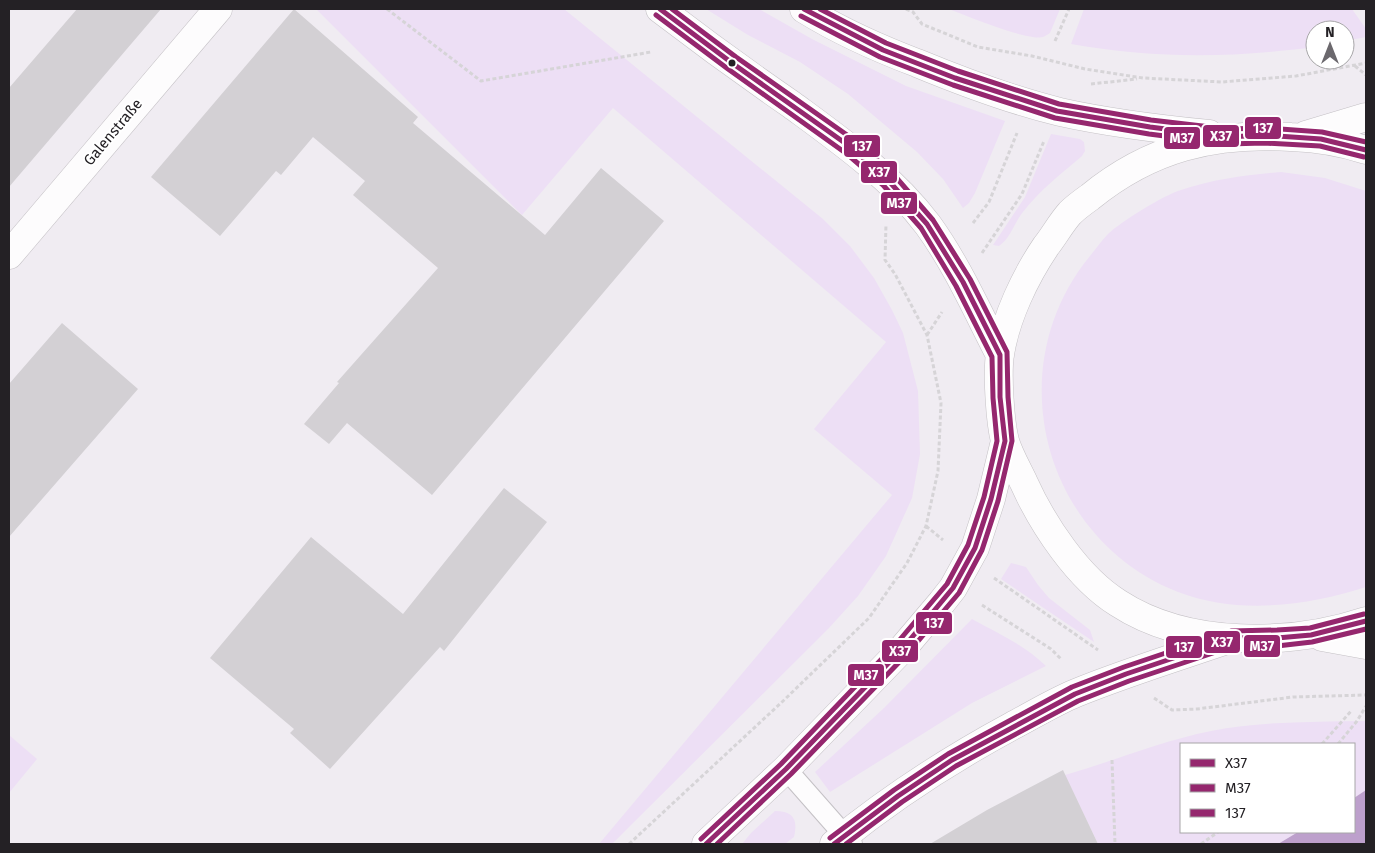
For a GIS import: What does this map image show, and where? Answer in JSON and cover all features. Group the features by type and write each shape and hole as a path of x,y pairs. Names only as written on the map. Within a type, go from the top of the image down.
{"main road":[{"name":"Galenstraße","path":"9,255 218,9"},
{"path":"660,9 732,63 852,148 888,180 927,224 940,244 963,282 1000,355"},
{"path":"804,9 883,50 955,78 1028,103 1077,116 1228,136 1264,135 1321,139 1366,150"},
{"path":"1299,137 1366,117"},
{"path":"1228,136 1186,146 1148,160 1110,180 1070,213 1031,268 1012,309 1000,355 1000,397 1005,441 1030,495 1054,538 1089,579 1117,603 1160,624 1194,633 1234,638 1310,636 1366,621"},
{"path":"706,844 786,769 902,648 952,588 975,548 991,499 1005,441"},
{"path":"1310,636 1366,644"},
{"path":"843,841 898,796 952,760 1054,704 1126,674 1234,638"}],"lane":[{"path":"786,769 843,841"}],"path":[{"path":"387,9 481,81 651,52"},
{"path":"906,9 913,12 922,24 978,46 1032,56 1085,69 1143,78 1222,82 1296,76 1331,70"},
{"path":"1055,41 1069,9"},
{"path":"1355,66 1366,63"},
{"path":"1355,66 1366,75"},
{"path":"1089,85 1143,78"},
{"path":"973,222 989,202 1020,125"},
{"path":"990,241 1022,194 1044,140"},
{"path":"629,844 782,702 869,618 907,562 926,526 938,471 941,402 927,335 895,274 885,260"},
{"path":"927,335 938,317"},
{"path":"926,526 941,538"},
{"path":"999,582 1092,646"},
{"path":"982,605 1051,648 1061,659"},
{"path":"1164,706 1172,710 1180,710 1293,697 1366,695"},
{"path":"1339,743 1357,721 1366,706"},
{"path":"1323,743 1352,710"},
{"path":"1112,760 1115,844"},
{"path":"1201,844 1217,833"}],"shaded area":[{"path":"316,9 564,9 823,219 850,246 874,278 903,333 918,391 920,454 912,498 886,556 858,596 829,628 612,844 599,844 892,495 814,429 886,342 613,108 522,215"},
{"path":"706,9 759,9 812,39 906,86 1005,121 969,203 963,208 943,179 917,152 848,94 800,62 748,35"},
{"path":"949,9 1060,9 1050,33 1043,37 1035,37 997,27"},
{"path":"1084,9 1352,9 1366,29 1366,37 1355,39 1355,20 1305,20 1305,48 1222,55 1133,52 1071,44"},
{"path":"1051,134 1080,139 1084,142 1085,151 1082,156 1036,196 1020,216 1003,243 999,246 993,245 1025,197"},
{"path":"1281,172 1325,178 1366,191 1366,587 1343,594 1296,603 1248,606 1224,604 1178,592 1132,567 1094,533 1067,492 1049,446 1042,398 1046,348 1062,300 1090,256 1114,229 1153,203 1181,190 1231,178"},
{"path":"1011,563 1026,567 1049,598 1090,630 1094,642 1001,579"},
{"path":"972,619 1020,646 1046,666 972,703 830,792 815,772 884,708"},
{"path":"1366,721 1366,790 1355,797 1355,743 1180,743 1180,833 1296,833 1278,844 1098,844 1065,775 1192,735 1230,728 1308,722"},
{"path":"9,735 37,759 9,793"},
{"path":"1366,790 1366,844 1278,844 1296,833 1355,833 1355,797"},
{"path":"775,811 787,813 793,818 795,821 794,837 785,844 742,844 751,833"}],"building":[{"path":"77,9 161,9 9,187 9,88"},
{"path":"294,9 418,117 413,123 545,235 601,168 664,221 432,495 347,423 329,444 304,424 339,383 337,382 438,268 353,195 365,181 313,137 281,175 276,171 220,236 151,177"},
{"path":"62,323 138,389 9,537 9,384"},
{"path":"504,488 547,522 444,651 440,647 330,769 290,733 294,729 210,658 311,537 403,614"},
{"path":"1063,770 1098,844 930,844 987,810"}],"transit line":[{"name":"X37","path":"660,9 732,63 852,148 888,180 927,224 963,282 1000,355 1000,397 1005,441 991,499 975,548 953,588 903,648 786,769 706,844"},
{"name":"137","path":"672,9 736,57 857,142 894,175 933,220 970,279 1007,352 1008,397 1012,441 998,501 982,550 959,593 908,653 791,774 717,844"},
{"name":"X37","path":"804,9 883,50 955,78 1057,111 1150,127 1228,137 1264,135 1321,139 1366,150"},
{"name":"137","path":"820,9 886,43 958,71 1059,104 1151,120 1228,129 1265,128 1322,132 1366,142"},
{"name":"M37","path":"656,15 847,154 883,185 921,228 956,286 992,357 997,441 984,497 968,545 947,584 897,643 781,764 701,839"},
{"name":"M37","path":"801,16 880,57 953,85 1055,118 1149,134 1227,144 1264,143 1320,146 1364,157"},
{"name":"137","path":"830,838 894,790 948,754 1072,687 1124,667 1231,631 1310,628 1364,614"},
{"name":"X37","path":"834,844 898,796 952,760 1075,694 1126,674 1233,638 1277,638 1311,635 1366,621"},
{"name":"M37","path":"846,844 902,802 956,766 1078,701 1129,681 1234,646 1277,646 1312,642 1366,629"}]}
